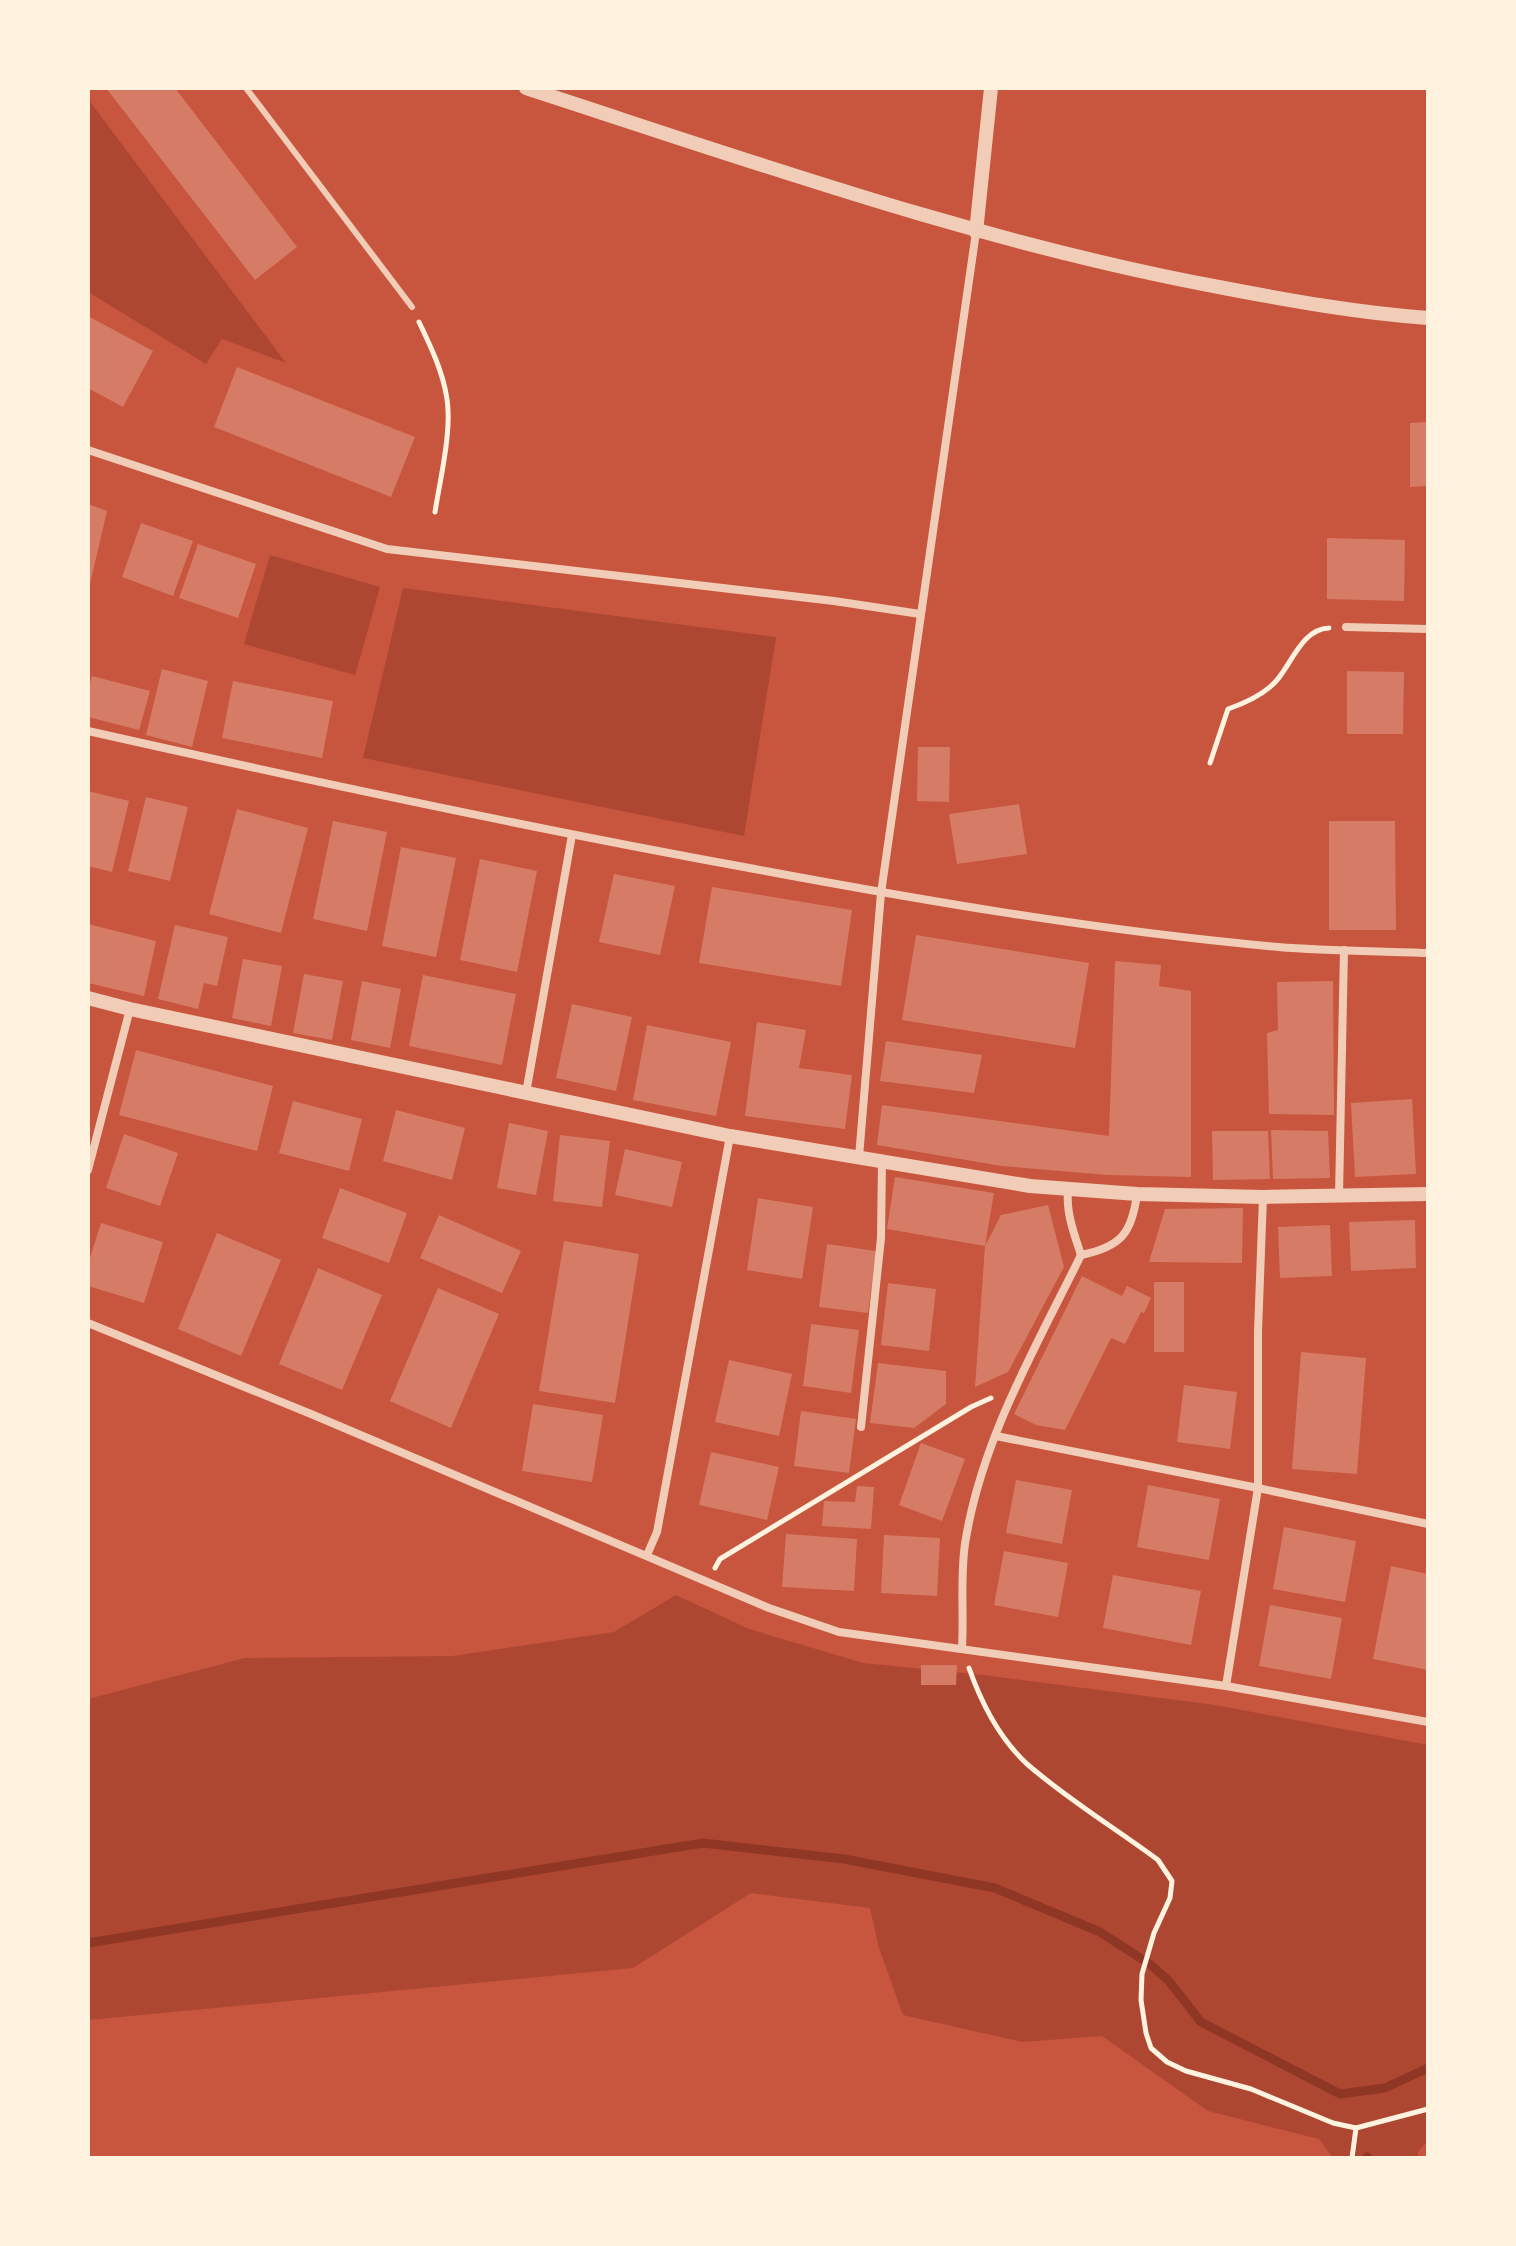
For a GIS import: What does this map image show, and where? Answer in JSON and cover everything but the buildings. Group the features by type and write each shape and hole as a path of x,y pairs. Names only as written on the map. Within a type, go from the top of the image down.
{"street":[{"path":"526,88 976,232 1134,272 1344,310 1428,318"},
{"path":"859,1157 881,893 976,232 991,88"},
{"path":"88,450 387,549 834,601 920,614"},
{"path":"1346,627 1428,629"},
{"path":"88,731 356,792 881,893 1128,930 1279,947 1428,953"},
{"path":"526,1093 572,835"},
{"path":"1339,1196 1344,950"},
{"path":"88,998 730,1136 1068,1190 1263,1197 1428,1194"},
{"path":"88,1170 130,1009"},
{"path":"647,1555 657,1532 730,1136"},
{"path":"861,1427 881,1238 882,1161"},
{"path":"962,1648 965,1547 975,1500 1014,1389 1081,1255 1070,1223 1068,1190"},
{"path":"1081,1255 1112,1246 1124,1235 1134,1212 1137,1194"},
{"path":"1226,1686 1258,1488 1258,1332 1263,1197"},
{"path":"88,1323 769,1608 839,1632 1226,1686 1428,1722"},
{"path":"996,1436 1428,1524"}],"lane":[{"path":"246,88 412,307"}],"path":[{"path":"412,307 436,356 448,401 445,450 435,512"},
{"path":"1210,763 1228,709 1245,703 1277,681 1296,650 1321,628 1346,627"},
{"path":"709,1583 720,1559 971,1407 1014,1389"},
{"path":"962,1648 986,1708 1003,1736 1026,1763 1158,1860 1172,1881 1170,1898 1142,1974 1141,2000 1151,2048 1167,2062 1186,2071 1251,2089 1333,2123 1356,2128 1428,2109"},
{"path":"1352,2158 1356,2128"}],"shaded area":[{"path":"88,99 286,363 222,339 206,364 88,292"},
{"path":"270,555 380,587 355,675 244,644"},
{"path":"403,588 776,637 744,836 363,758"},
{"path":"676,1595 749,1629 863,1663 1215,1705 1428,1745 1428,2140 1418,2152 1418,2158 1333,2158 1319,2139 1208,2111 1102,2036 1022,2042 903,2015 879,1948 870,1908 751,1893 633,1968 88,2020 88,1699 245,1658 452,1656 614,1632"}],"waterway":[{"path":"88,1943 703,1843 844,1859 995,1888 1100,1932 1151,1965 1169,1981 1201,2022 1340,2094 1385,2088 1428,2068"}]}
